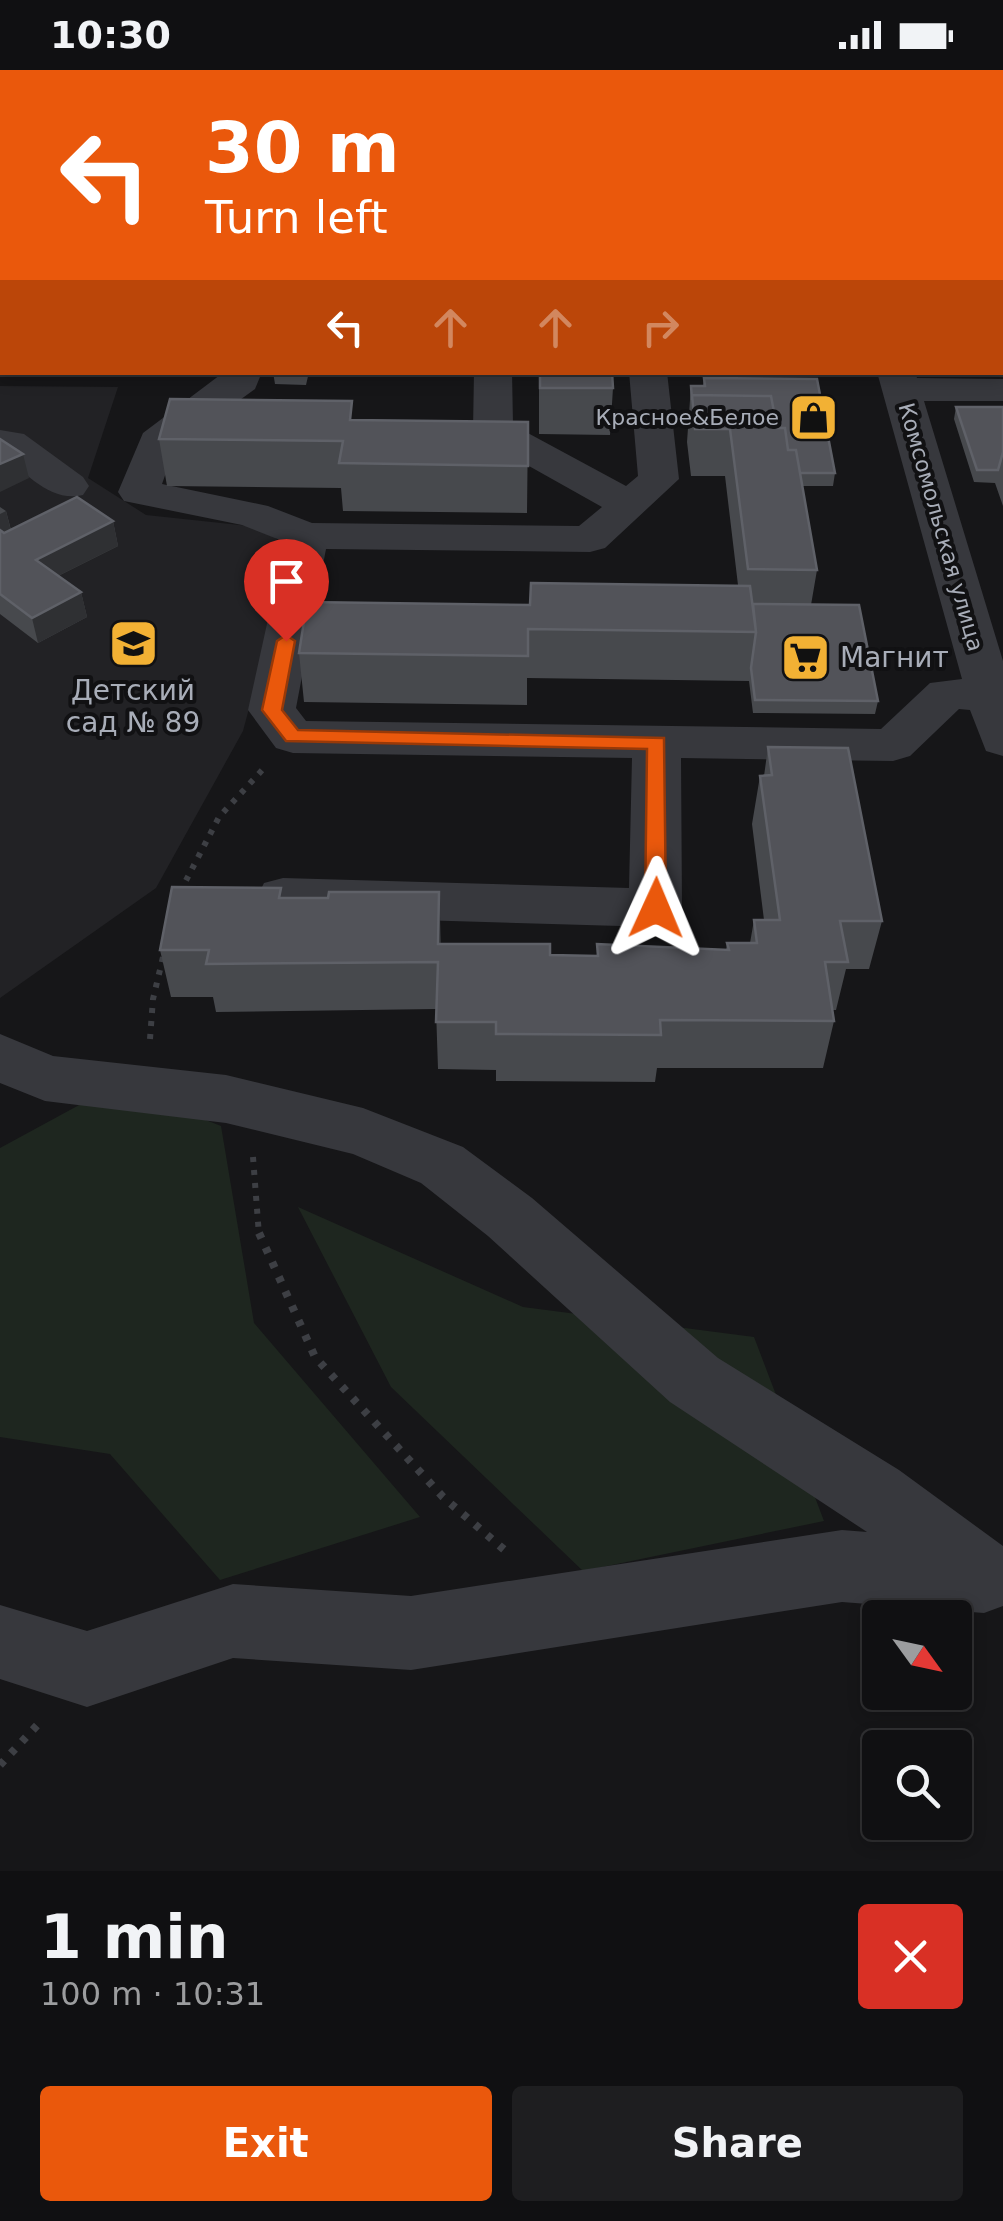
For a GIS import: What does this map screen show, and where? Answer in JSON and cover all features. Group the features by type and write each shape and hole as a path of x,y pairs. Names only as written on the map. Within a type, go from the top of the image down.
{"street":[{"path":"243,375 242,381 157,441 139,492 254,516 307,536 590,539 659,479 648,375"},
{"path":"493,375 493,430 629,506"},
{"path":"898,381 1003,390"},
{"name":"Комсомольская улица","path":"898,381 983,604 990,694 1003,740"},
{"path":"0,442 10,442 69,486"},
{"path":"307,536 272,710 293,737 893,745 947,694 990,694"},
{"path":"283,897 656,908 657,742"},
{"path":"0,1057 45,1078 226,1099 363,1132 442,1165 510,1217 694,1380 874,1494 994,1579"},
{"path":"0,1642 87,1670 233,1622 411,1633 842,1566 994,1579"}],"path":[{"path":"179,895 218,817 293,737"},
{"path":"150,1042 152,999 166,947"},
{"path":"132,1046 150,1042 211,1078 251,1134 259,1237 315,1357 443,1497 571,1607"}],"shaded area":[{"name":"Детский сад № 89","path":"0,386 118,387 88,478 146,515 267,528 290,555 243,731 156,888 0,998"},
{"path":"116,1085 221,1126 254,1323 420,1517 220,1580 110,1454 0,1437 0,1148"},
{"path":"298,1207 523,1307 754,1337 824,1521 583,1571 391,1387"}],"building":[{"path":"540,375 612,375 613,388 540,388"},
{"path":"704,378 817,379 835,473 800,473 796,450 788,450 785,428 777,428 771,396 692,395 692,400 691,386 705,386"},
{"path":"692,395 771,396 777,428 785,428 788,450 796,450 817,570 748,569 730,429 695,429"},
{"path":"170,399 352,401 350,420 528,422 528,466 339,463 343,441 159,439"},
{"path":"956,407 1003,407 1003,452 998,470 977,470"},
{"path":"0,439 23,454 0,464"},
{"path":"77,497 113,521 36,560 81,592 32,618 0,594 0,530 4,533"},
{"path":"531,583 750,586 756,632 528,629 528,656 299,653 307,602 530,605"},
{"name":"Магнит","path":"753,604 859,605 878,701 755,700 751,668 756,632"},
{"path":"768,747 848,748 882,921 840,921 848,962 825,962 834,1021 660,1020 661,1035 496,1034 496,1022 436,1022 438,962 206,964 209,950 160,950 172,887 281,888 279,898 328,898 329,892 439,892 438,944 550,944 550,955 598,956 597,944 729,950 727,943 757,943 754,920 780,920 760,776 772,775"}],"place":[{"name":"Красное&Белое","path":"814,417"},
{"name":"Детский сад № 89","path":"133,643"},
{"name":"Магнит","path":"805,657"}],"route":[{"path":"286,641 272,710 293,737 657,742 656,908"}]}
